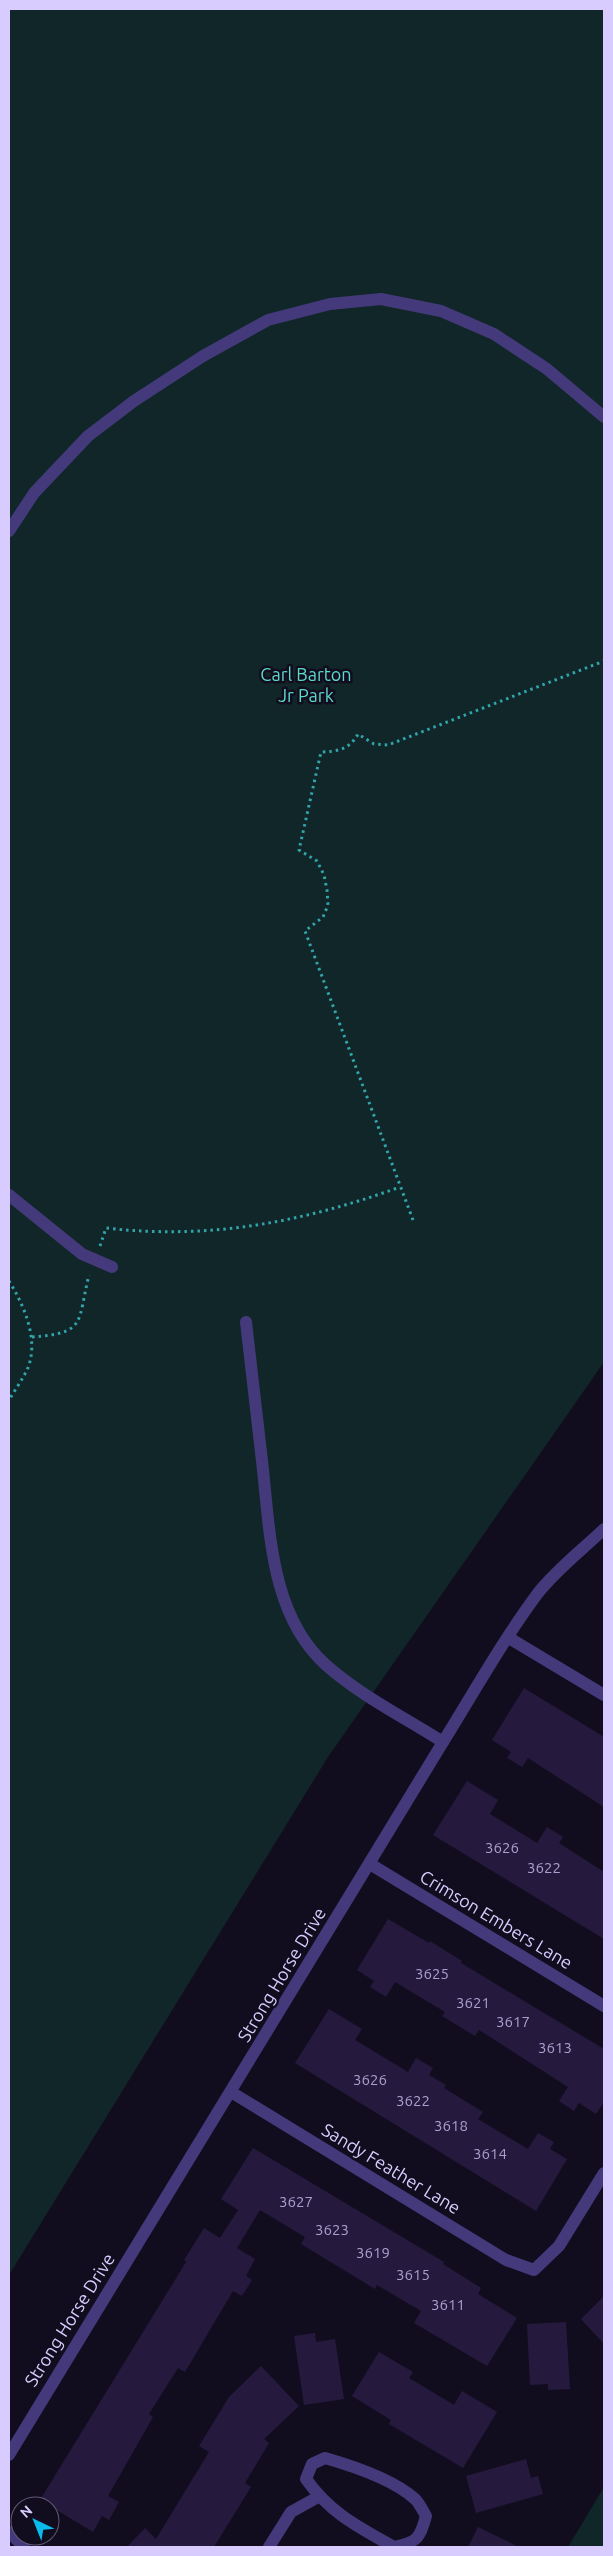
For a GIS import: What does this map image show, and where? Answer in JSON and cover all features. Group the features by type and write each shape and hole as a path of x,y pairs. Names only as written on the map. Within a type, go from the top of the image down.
{"street":[{"path":"9,531 34,493 88,436 134,401 203,356 268,320 330,304 380,299 441,311 494,334 540,364 604,417"},
{"path":"9,1195 82,1254 112,1267"},
{"path":"246,1322 272,1550 283,1597 298,1632 325,1664 362,1692 443,1742"},
{"name":"Strong Horse Drive","path":"9,2455 443,1742 509,1638 538,1593 554,1575 604,1529"},
{"path":"509,1638 604,1696"},
{"name":"Crimson Embers Lane","path":"370,1864 604,2006"},
{"name":"Sandy Feather Lane","path":"231,2092 506,2260 534,2270 559,2246 604,2173"},
{"path":"325,2458 345,2464 401,2489 417,2500 426,2516 422,2534 412,2543 394,2547 344,2520 318,2497 306,2479 312,2464 325,2458"},
{"path":"269,2547 291,2512 305,2502 318,2497"},
{"path":"9,2532 24,2547"}],"path":[{"path":"413,1220 305,931 322,917 328,905 324,874 317,861 299,850 321,752 343,750 353,743 358,734 374,744 388,745 604,661"},
{"path":"32,1337 70,1332 77,1324 93,1259 106,1228 138,1232 206,1232 256,1227 362,1200 401,1187"},
{"path":"9,1281 24,1312 32,1337 28,1368 9,1400"}],"green space":[{"name":"Carl Barton Jr Park","path":"9,9 604,9 604,1362 328,1757 9,2275"},
{"path":"604,2487 604,2547 568,2547"}],"building":[{"path":"524,1688 604,1737 604,1807 528,1758 522,1767 507,1758 511,1752 492,1740"},
{"path":"467,1781 498,1800 490,1814 537,1843 547,1827 563,1837 559,1843 604,1872 604,1939 433,1835"},
{"path":"388,1919 429,1943 430,1941 462,1961 461,1963 604,2049 604,2102 596,2114 579,2103 574,2111 559,2101 568,2087 479,2030 475,2036 442,2016 445,2012 395,1982 386,1997 370,1987 374,1981 357,1970"},
{"path":"329,2009 362,2029 355,2040 408,2072 416,2058 433,2068 429,2075 446,2085 444,2088 483,2112 478,2119 528,2149 538,2133 554,2142 550,2149 567,2159 536,2211 295,2063"},
{"path":"253,2148 444,2262 443,2264 481,2288 478,2294 517,2318 487,2366 414,2323 421,2311 377,2285 375,2289 301,2244 305,2237 260,2210 237,2248 255,2259 246,2276 252,2280 242,2296 233,2291 185,2372 178,2368 149,2414 153,2417 108,2496 119,2502 109,2520 102,2516 93,2532 60,2512 60,2496 42,2496 186,2262 184,2260 204,2228 220,2238 238,2210 221,2199"},
{"path":"604,2296 604,2344 581,2319"},
{"path":"566,2322 570,2389 548,2390 548,2384 530,2385 527,2324"},
{"path":"315,2333 316,2342 335,2339 344,2399 304,2405 294,2336"},
{"path":"379,2352 413,2372 409,2378 454,2405 462,2391 497,2412 463,2468 389,2424 391,2420 352,2396"},
{"path":"261,2366 299,2406 264,2439 269,2443 245,2483 251,2487 214,2547 127,2547 145,2528 156,2539 209,2452 199,2446 229,2397"},
{"path":"526,2459 531,2478 538,2476 543,2494 476,2513 466,2476"},
{"path":"478,2527 519,2547 468,2547"}]}
